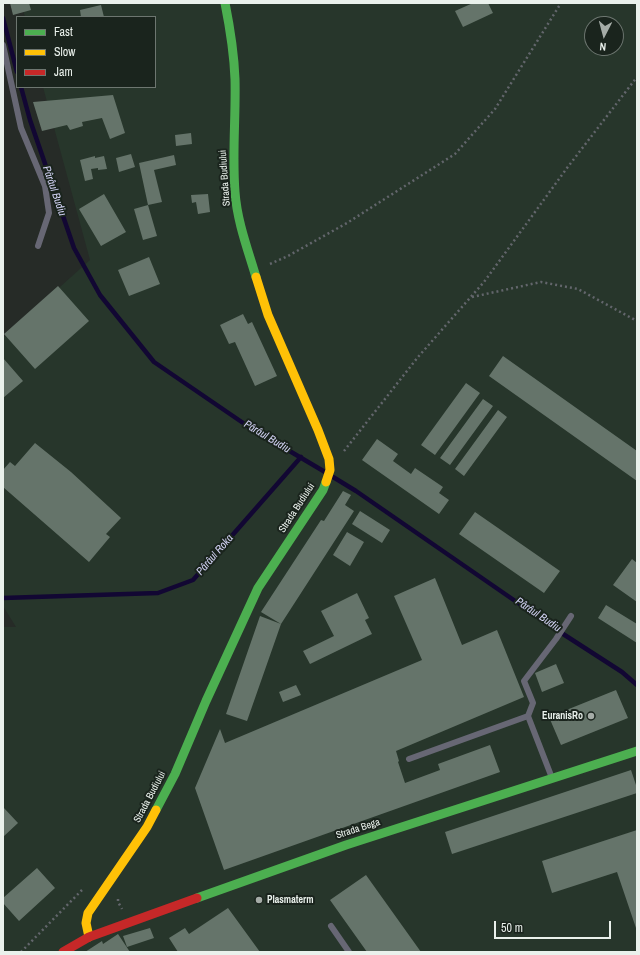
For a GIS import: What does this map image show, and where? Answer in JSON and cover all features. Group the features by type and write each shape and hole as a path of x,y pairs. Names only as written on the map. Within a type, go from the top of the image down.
{"street":[{"name":"Strada Budiului","path":"89,937 86,923 88,913 147,828 175,774 208,695 258,588 323,490 330,470 329,458 318,430 268,315 244,238 235,194 233,146 235,79 231,33 225,3"},
{"name":"Strada Bega","path":"89,937 346,845 637,751"},
{"path":"63,952 89,937"}],"lane":[{"path":"3,45 21,128 45,186 49,213 38,246"},
{"path":"553,779 528,716 533,703 524,681 556,639 571,616"},
{"path":"409,759 528,716"},
{"path":"330,926 349,952"}],"path":[{"path":"255,271 288,256 347,223 455,154 495,109 561,3"},
{"path":"342,454 418,357 484,282 567,168 637,77"},
{"path":"471,297 541,282 578,289 637,322"},
{"path":"21,952 86,885"}],"shaded area":[{"path":"21,3 637,3 637,952 3,952 3,627 16,627 3,606 3,338 90,260 43,88 156,88 156,16 25,16"}],"building":[{"path":"10,3 29,3 31,10 13,15"},
{"path":"473,3 488,3 493,13 463,27 455,11"},
{"path":"101,5 104,16 81,16 80,10"},
{"path":"113,95 125,133 110,139 102,118 82,122 83,126 70,130 67,125 42,131 33,102"},
{"path":"191,133 192,144 176,146 175,135"},
{"path":"131,154 135,167 119,172 116,158"},
{"path":"174,155 176,165 154,170 162,202 148,205 139,163"},
{"path":"95,156 95,158 104,156 107,169 91,169 93,179 85,181 80,160"},
{"path":"104,194 126,232 101,246 79,209"},
{"path":"208,194 210,212 198,214 196,202 192,203 191,195"},
{"path":"148,205 157,236 143,240 134,209"},
{"path":"149,257 160,284 129,296 118,270"},
{"path":"58,286 89,321 35,369 4,334"},
{"path":"243,314 248,324 252,322 277,376 255,386 235,342 229,344 220,325"},
{"path":"503,356 637,451 637,481 489,376"},
{"path":"3,358 23,381 3,398"},
{"path":"466,383 480,393 435,455 421,445"},
{"path":"483,399 493,406 450,465 440,458"},
{"path":"498,410 507,417 464,476 455,469"},
{"path":"377,439 398,454 393,461 411,474 415,468 443,487 439,493 449,500 439,514 362,460"},
{"path":"35,443 71,472 121,518 106,534 110,537 89,562 3,487 3,470 10,462 15,466"},
{"path":"343,491 351,495 345,505 354,511 281,624 261,612 321,520 324,521"},
{"path":"360,511 390,530 382,543 352,524"},
{"path":"475,512 560,571 544,593 459,534"},
{"path":"347,532 364,542 350,566 333,555"},
{"path":"632,559 637,563 637,602 613,585"},
{"path":"435,578 462,645 497,630 524,697 396,751 405,783 440,770 438,764 490,745 500,772 224,870 195,788 220,729 225,743 422,660 394,596"},
{"path":"357,593 369,618 365,620 372,634 310,664 303,651 334,636 321,611"},
{"path":"606,605 637,624 637,643 598,618"},
{"path":"260,616 281,624 247,721 226,714"},
{"path":"556,664 564,683 542,692 535,673"},
{"path":"296,685 301,695 283,702 279,692"},
{"path":"616,690 628,718 561,745 549,717"},
{"path":"631,770 637,788 637,793 452,854 445,832"},
{"path":"3,807 18,823 3,837"},
{"path":"637,830 637,931 617,872 552,893 542,861"},
{"path":"37,868 55,888 19,921 3,903 3,898"},
{"path":"366,875 421,952 367,952 330,900"},
{"path":"228,908 260,952 178,952 169,938 185,928 189,934"},
{"path":"150,928 154,938 127,947 123,936"},
{"path":"118,934 130,952 85,952 102,941 103,944"}],"waterway":[{"name":"Pârâul Budiu","path":"3,18 16,68"},
{"name":"Pârâul Budiu","path":"21,88 30,120 74,248 100,295 154,362 249,427 325,472"},
{"name":"Pârâul Roka","path":"3,598 158,593 193,580 301,457"},
{"name":"Pârâul Budiu","path":"333,477 356,491 560,632 622,672 637,685"}],"traffic: fast":[{"path":"225,3 232,41 234,69 234,164 236,203 243,235 256,277"},
{"path":"156,810 175,774 206,701 258,588 323,490 326,482"},
{"path":"197,898 346,845 637,751"}],"traffic: slow":[{"path":"256,277 268,315 329,459 330,470 326,482"},
{"path":"89,937 86,923 88,913 147,827 156,810"}],"traffic: jam":[{"path":"63,952 89,937 197,898"}],"place":[{"name":"EuranisRo","path":"591,716"},
{"name":"Plasmaterm","path":"259,900"}]}
